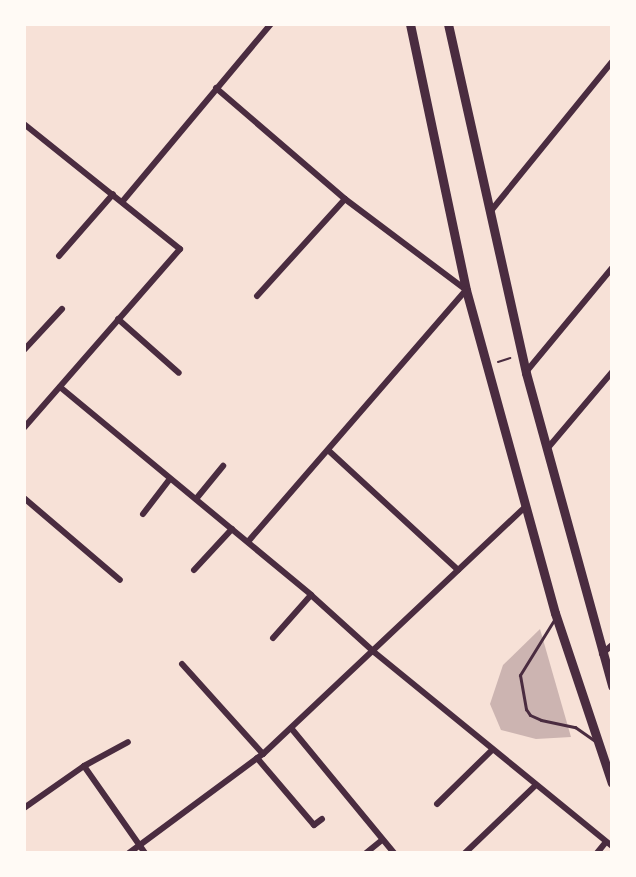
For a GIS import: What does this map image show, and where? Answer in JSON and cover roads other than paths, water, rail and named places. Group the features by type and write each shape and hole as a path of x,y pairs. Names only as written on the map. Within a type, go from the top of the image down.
{"main road":[{"path":"410,24 466,290 555,613 612,783"},
{"path":"448,24 526,373 612,686"}],"street":[{"path":"122,202 271,24"},
{"path":"490,212 612,62"},
{"path":"216,88 345,199 466,290 248,542"},
{"path":"24,124 180,249 24,428"},
{"path":"59,256 113,194"},
{"path":"257,296 345,199"},
{"path":"526,373 612,268"},
{"path":"24,350 62,309"},
{"path":"118,319 179,373"},
{"path":"546,450 612,372"},
{"path":"60,387 169,480 311,595 374,652 609,844 597,853"},
{"path":"328,450 458,570"},
{"path":"195,499 224,466"},
{"path":"143,514 169,480"},
{"path":"24,498 120,580"},
{"path":"129,853 260,756 374,652 526,506"},
{"path":"194,570 232,529"},
{"path":"273,638 311,595"},
{"path":"602,654 612,645"},
{"path":"182,664 260,756 314,825 322,819"},
{"path":"291,728 393,853"},
{"path":"24,808 84,766 128,742"},
{"path":"437,804 492,750"},
{"path":"84,766 145,853"},
{"path":"465,853 536,785"},
{"path":"366,853 382,840"}],"lane":[{"path":"555,613 552,628 527,658 519,675 526,709 530,716 541,720 576,727 598,745"}]}
